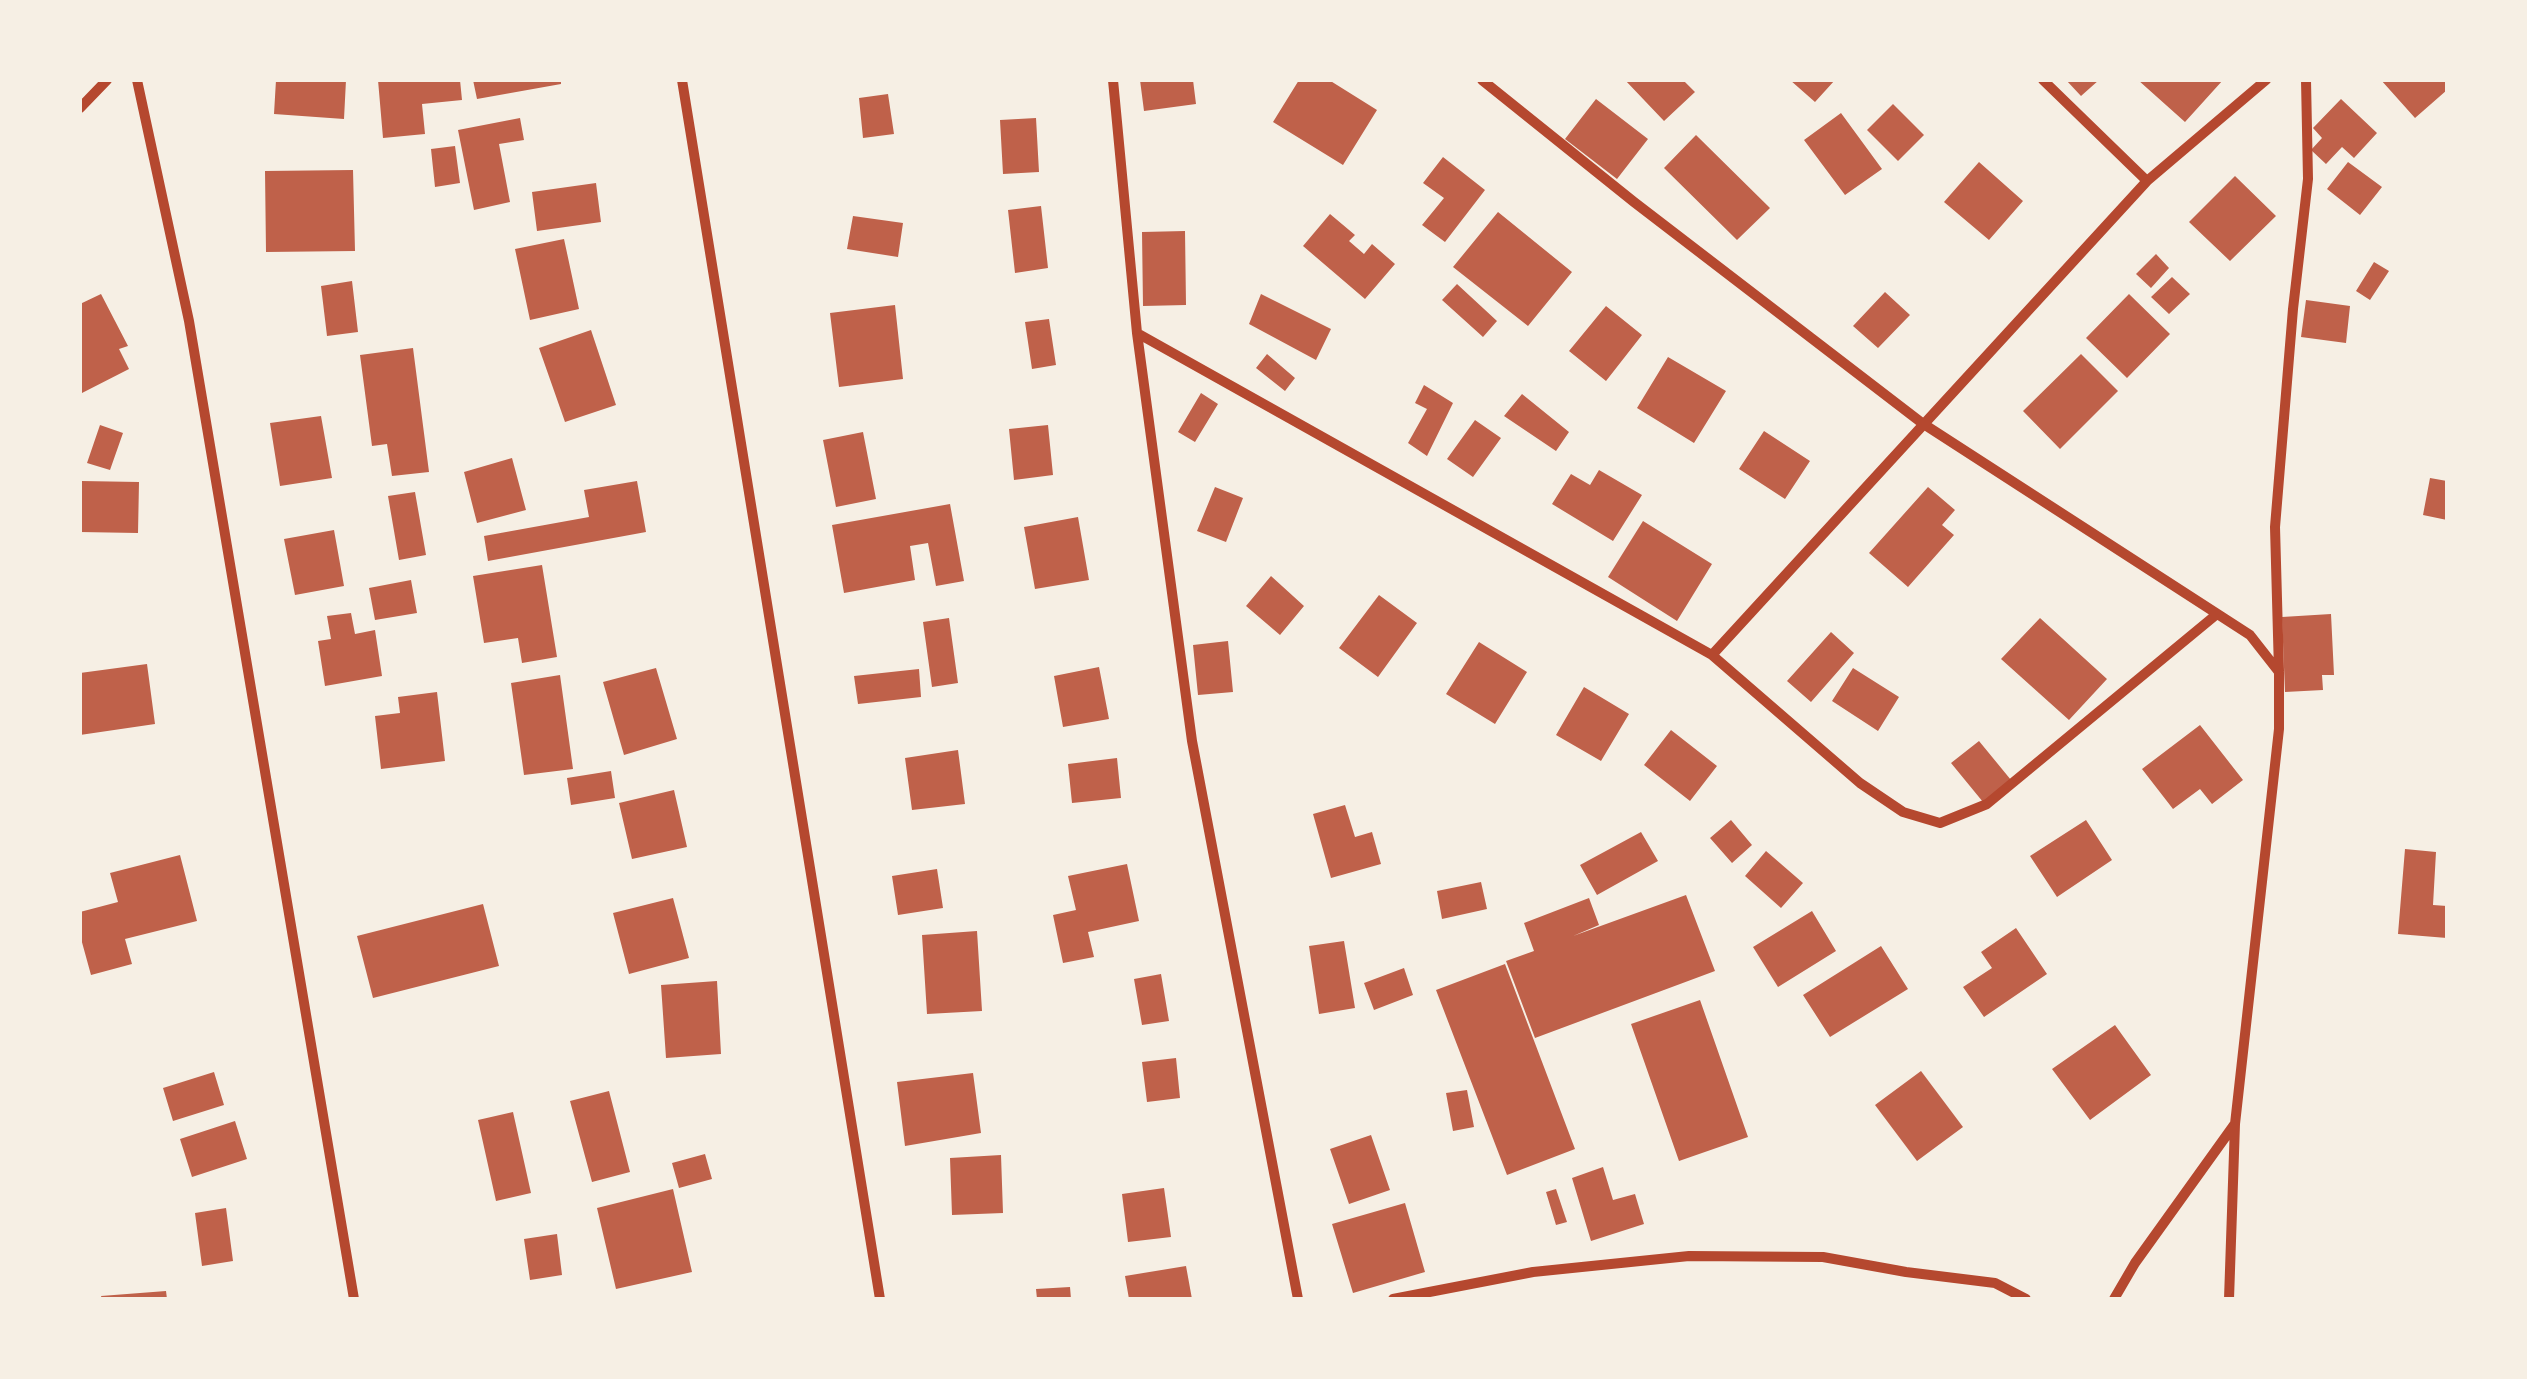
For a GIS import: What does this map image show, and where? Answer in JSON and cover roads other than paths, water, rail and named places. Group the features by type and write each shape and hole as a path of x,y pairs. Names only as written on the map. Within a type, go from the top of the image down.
{"street":[{"path":"80,108 107,80"},
{"path":"136,80 189,321 354,1299"},
{"path":"682,80 880,1299"},
{"path":"1113,80 1137,333 1192,741 1298,1299"},
{"path":"1482,80 1922,423 2250,634 2279,672"},
{"path":"2043,80 2147,180"},
{"path":"1712,655 2147,180 2266,80"},
{"path":"2229,1299 2234,1124 2279,729 2275,528 2308,179 2306,80"},
{"path":"1137,333 1712,655 1860,783 1902,812 1940,823 1987,804 2217,614"},
{"path":"2114,1299 2135,1263 2234,1124"},
{"path":"1393,1299 1533,1272 1708,1256 1822,1257 1995,1283 2026,1299"}]}
